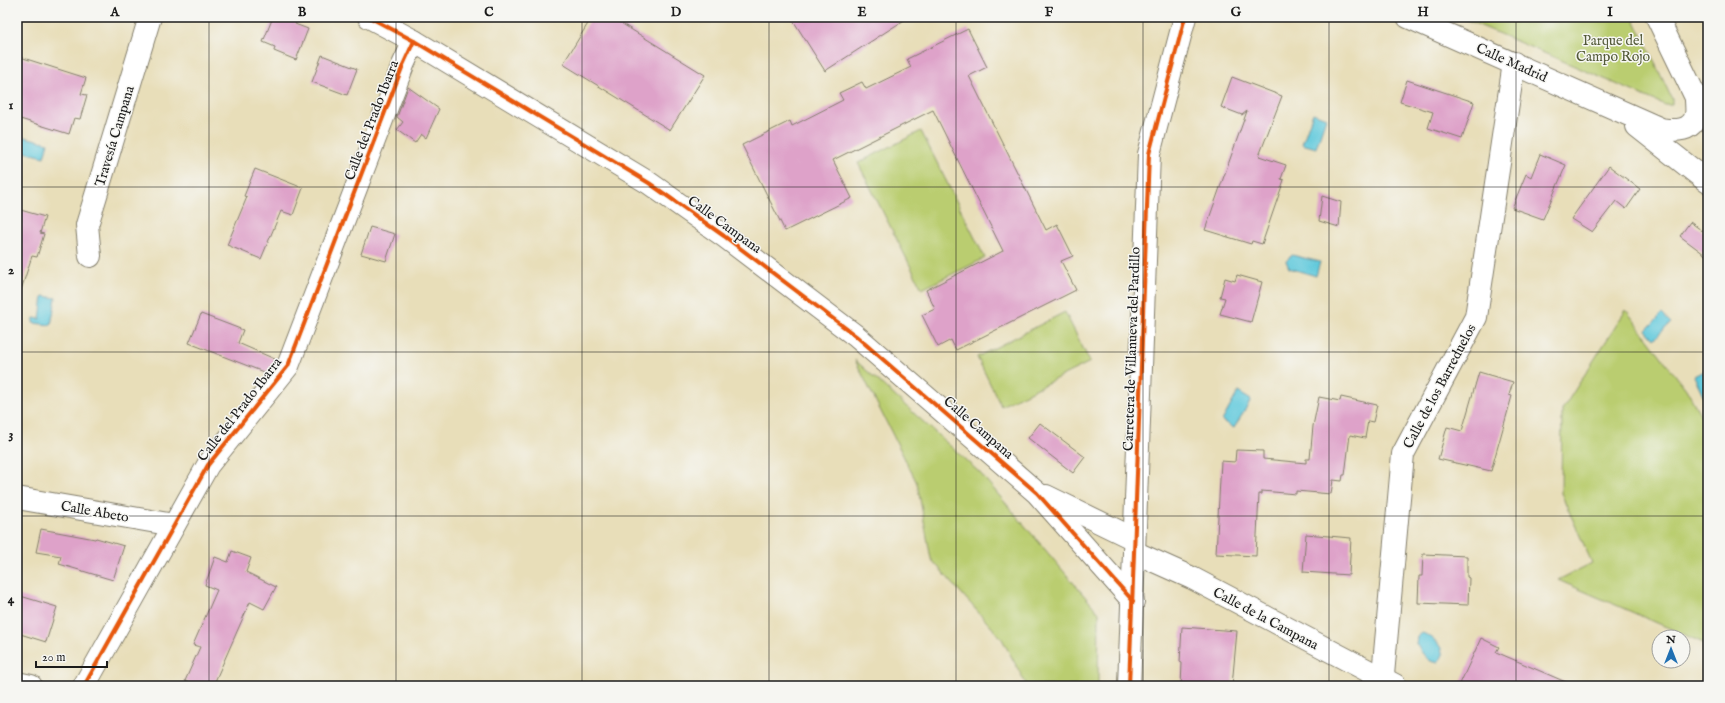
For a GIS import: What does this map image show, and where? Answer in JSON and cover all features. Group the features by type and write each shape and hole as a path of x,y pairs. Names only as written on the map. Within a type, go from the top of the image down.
{"street":[{"name":"Travesía Campana","path":"90,256 87,225 150,17"},
{"name":"Calle Campana","path":"369,17 414,41 649,183 724,236 856,336 1037,492"},
{"name":"Carretera de Villanueva del Pardillo","path":"1129,686 1149,154 1185,17"},
{"name":"Calle Madrid","path":"1408,17 1661,128 1674,131 1683,130 1694,121 1696,115 1696,99"},
{"path":"1657,17 1708,122"},
{"name":"Calle del Prado Ibarra","path":"84,686 208,465 288,366 403,65 414,41"},
{"name":"Calle de los Barreduelos","path":"1387,684 1403,454 1476,317 1514,63"},
{"name":"Calle Madrid","path":"1615,109 1708,182"},
{"name":"Calle de la Campana","path":"1037,492 1387,684"},
{"path":"1037,492 1133,601"},
{"name":"Calle Abeto","path":"17,498 174,525"},
{"path":"17,683 30,686"}],"green space":[{"name":"Parque del Campo Rojo","path":"1460,17 1633,17 1672,99 1672,105 1665,105"},
{"path":"921,131 985,258 922,289 858,163"},
{"path":"1626,310 1686,389 1708,428 1708,645 1691,638 1691,629 1671,629 1558,580 1592,563 1561,493 1562,410"},
{"path":"1065,312 1090,362 1001,406 977,357"},
{"path":"855,360 980,473 1099,613 1098,686 1027,686 1002,639 931,559 917,483"}],"water":[{"path":"1313,113 1326,118 1316,148 1302,144"},
{"path":"21,136 48,143 44,157 17,150"},
{"path":"1292,255 1320,262 1316,276 1289,268 1286,261"},
{"path":"43,296 56,298 51,325 33,323 34,318 40,319"},
{"path":"1662,314 1671,323 1654,339 1646,330"},
{"path":"1707,369 1708,372 1707,403 1694,376"},
{"path":"1238,392 1251,400 1234,428 1222,421"},
{"path":"1422,633 1430,636 1439,645 1442,657 1438,662 1428,659 1416,644 1417,637"}],"building":[{"path":"273,17 299,17 295,24 308,29 296,60 274,51 275,47 263,42"},
{"path":"592,17 611,17 705,75 670,130 563,64"},
{"path":"791,17 909,17 825,71"},
{"path":"968,29 987,67 969,76 1046,230 1057,224 1073,256 1061,261 1076,290 956,350 951,340 938,347 922,315 935,309 926,290 1003,251 933,110 833,160 852,198 785,231 742,145 790,121 792,126 843,100 839,93 862,82 866,89 911,67 907,59"},
{"path":"322,55 357,69 347,95 312,82"},
{"path":"17,56 86,78 81,94 87,95 80,119 74,118 69,134 17,118"},
{"path":"1232,77 1282,96 1259,156 1286,165 1281,179 1284,180 1262,244 1252,241 1251,244 1205,230 1247,111 1242,115 1221,107"},
{"path":"1407,80 1474,102 1462,139 1428,128 1433,112 1400,102"},
{"path":"408,87 439,109 426,138 421,134 415,143 397,130 403,122 397,117"},
{"path":"1540,154 1566,165 1543,219 1512,208 1526,174 1531,177"},
{"path":"1609,166 1640,189 1626,209 1616,201 1592,232 1571,219"},
{"path":"255,169 303,188 293,215 281,211 261,259 227,245 247,197 244,196"},
{"path":"1322,196 1341,202 1339,227 1319,221"},
{"path":"17,209 45,217 40,233 44,234 37,257 32,256 21,290 17,289"},
{"path":"1690,222 1708,235 1708,257 1680,236"},
{"path":"370,227 395,234 386,261 361,254"},
{"path":"1237,275 1262,282 1251,322 1220,314 1225,298 1220,297 1225,278 1235,281"},
{"path":"201,314 243,330 238,343 277,360 266,373 189,343"},
{"path":"1479,372 1513,382 1509,395 1512,396 1491,471 1438,459 1447,427 1462,431"},
{"path":"1319,397 1340,401 1341,397 1377,405 1373,422 1368,421 1365,438 1350,435 1345,475 1343,475 1342,481 1333,480 1331,494 1296,491 1296,494 1262,491 1262,494 1259,494 1256,556 1216,554 1221,461 1235,462 1236,450 1263,451 1263,459 1306,463 1306,459 1310,459 1313,426"},
{"path":"1040,423 1085,457 1073,473 1028,438"},
{"path":"41,529 96,538 124,546 113,580 59,564 61,556 36,552"},
{"path":"1306,534 1351,538 1349,575 1303,572"},
{"path":"232,551 251,558 246,572 276,587 264,609 250,602 213,686 197,686 185,681 200,647 193,645 217,590 205,585 215,557 228,562"},
{"path":"1423,554 1467,556 1467,577 1469,578 1468,605 1418,603 1419,576 1422,576"},
{"path":"17,595 57,607 46,642 17,633"},
{"path":"1182,627 1237,631 1232,686 1181,686 1182,663 1180,662"},
{"path":"1481,638 1499,647 1496,652 1575,686 1459,686"}],"cycle path":[{"path":"369,17 414,41 649,183 724,236 856,336 1037,493 1133,601"},
{"path":"1129,686 1149,154 1185,17"},
{"path":"84,686 208,465 288,366 403,65 414,41"}]}
